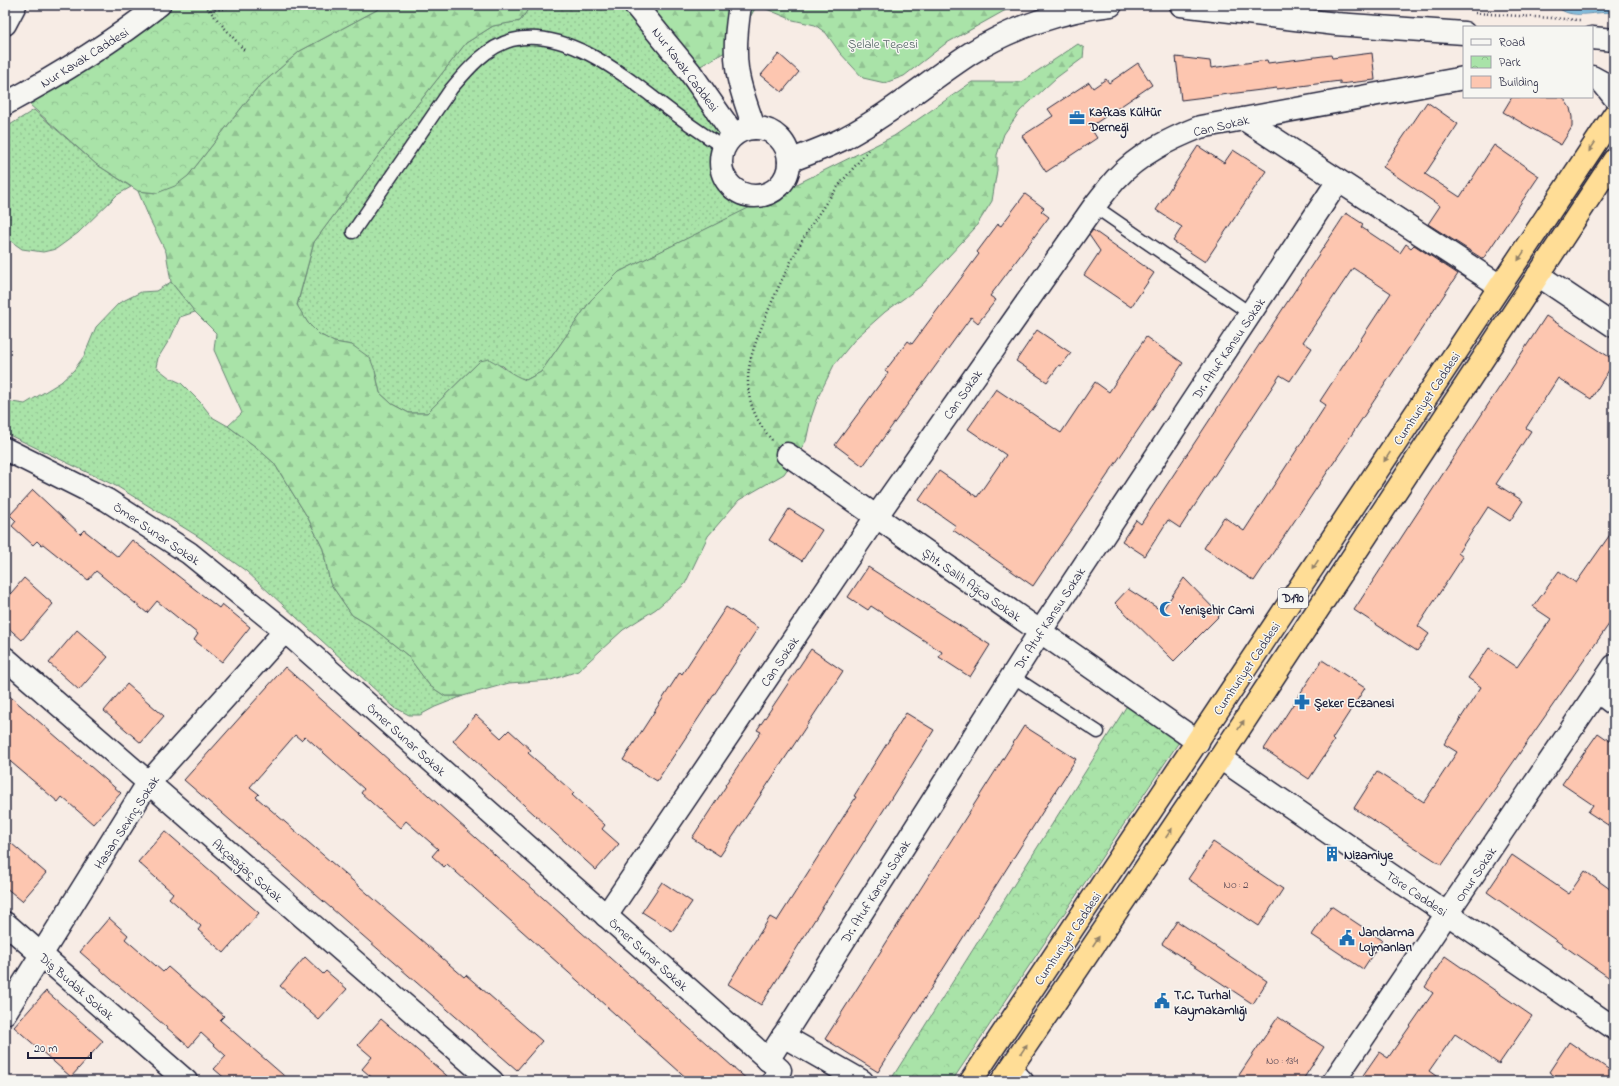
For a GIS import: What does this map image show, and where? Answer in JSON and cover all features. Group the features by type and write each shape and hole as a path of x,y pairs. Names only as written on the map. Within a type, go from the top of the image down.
{"highway":[{"name":"Cumhuriyet Caddesi","path":"971,1081 1614,115"},
{"name":"Cumhuriyet Caddesi","path":"1011,1078 1614,160"}],"street":[{"path":"5,24 15,5"},
{"name":"Nur Kavak Caddesi","path":"5,104 49,80 124,32 159,5"},
{"name":"Nur Kavak Caddesi","path":"635,5 690,72 729,142"},
{"path":"740,5 737,24 736,68 754,128"},
{"path":"789,162 844,138 866,126 972,52 1006,34 1038,21 1111,5"},
{"path":"1181,5 1336,24 1463,32"},
{"path":"1593,38 1614,40"},
{"name":"Can Sokak","path":"606,916 876,517 1094,206 1117,178 1141,157 1171,139 1200,127 1463,78"},
{"path":"1593,78 1603,83 1614,97"},
{"path":"1244,120 1500,286"},
{"path":"754,128 765,129 775,134 782,141 788,151 789,162 788,172 783,182 776,190 766,195 756,197 745,195 735,190 727,183 722,174 720,163 729,142 743,130 754,128"},
{"name":"Dr. Atuf Kansu Sokak","path":"774,1070 783,1036 1040,632 1338,181"},
{"path":"1538,275 1614,326"},
{"name":"Ömer Sunar Sokak","path":"5,449 107,500 158,532 189,553 285,630 606,916 774,1070"},
{"name":"Şht. Salih Ağca Sokak","path":"787,454 1198,742"},
{"name":"Hasan Sevinç Sokak","path":"5,1012 148,783 285,630"},
{"name":"Akçaağaç Sokak","path":"5,658 492,1081"},
{"name":"Onur Sokak","path":"1334,1081 1614,666"},
{"path":"1597,691 1614,704"},
{"name":"Töre Caddesi","path":"1220,758 1614,1028"},
{"name":"Diş Budak Sokak","path":"5,923 186,1081"},
{"path":"783,1036 862,1081"}],"lane":[{"path":"353,232 451,90 468,69 488,52 511,40 539,38 573,47 622,73 683,120 729,142"},
{"path":"1094,206 1251,314"},
{"path":"1012,676 1098,732"}],"path":[{"path":"205,5 244,50"},
{"path":"209,10 222,9 233,5"},
{"path":"787,454 769,437 761,426 754,412 749,391 750,361 772,301 802,241 837,188 871,147 872,140 866,126"}],"green space":[{"path":"159,5 386,5 300,51 257,88 188,176 175,186 157,193 138,191 96,164 20,96"},
{"path":"386,5 531,5 520,21 493,26 466,43 398,129 314,242 297,305 308,323 319,334 334,342 352,345 370,358 375,371 380,393 392,404 409,413 427,413 480,361 489,359 526,380 541,372 591,300 619,272 894,136 972,82 1021,82 1078,44 1084,48 1083,58 1056,78 1020,111 1004,134 997,155 997,170 992,201 975,228 921,286 885,312 857,337 834,365 819,395 811,418 806,441 784,474 739,500 708,536 685,584 656,609 623,630 578,671 551,680 509,683 463,696 445,696 430,686 407,655 369,625 352,615 330,583 323,549 308,518 274,463 228,426 242,413 214,350 216,333 195,312 171,282 166,252 138,191 157,193 188,176 257,88 300,51"},
{"path":"531,5 635,5 734,135 724,148 721,159 722,172 729,184 733,189 745,195 766,195 768,199 619,272 591,300 541,372 526,380 515,377 503,366 480,361 427,413 409,413 392,404 380,393 375,371 352,345 334,342 319,334 308,323 297,306 314,242 398,129 466,43 493,26 520,21"},
{"path":"635,5 757,5 749,19 748,39 690,72"},
{"name":"Şelale Tepesi","path":"757,5 1021,5 1004,11 945,44 904,76 885,83 863,78 840,53 826,33 815,25 793,20"},
{"path":"34,110 96,164 131,187 117,195 78,233 56,249 43,252 22,249 5,237 5,128"},
{"path":"171,282 195,312 180,317 171,337 158,358 156,367 170,378 181,383 201,403 212,417 228,426 274,463 308,518 323,549 330,583 352,615 369,625 407,655 430,686 445,696 463,696 435,707 420,715 409,715 394,707 246,571 199,537 118,487 5,433 5,401 25,404 61,382 74,370 84,356 96,327 119,303 141,292 156,291"},
{"path":"1133,696 1185,733 952,1081 890,1081"}],"water":[{"path":"1563,5 1614,5 1614,13 1572,14 1560,9"}],"building":[{"path":"1372,53 1375,80 1340,84 1340,81 1181,100 1176,57 1210,61 1211,68 1267,60 1268,63 1331,55 1332,58"},
{"path":"779,54 799,72 782,92 761,75"},
{"path":"1138,63 1152,85 1090,127 1097,138 1046,172 1022,136 1053,116 1048,109 1089,82 1093,88 1106,79 1109,83"},
{"path":"1511,98 1564,98 1570,108 1572,127 1561,145 1503,112"},
{"path":"1427,102 1458,124 1425,174 1460,197 1494,145 1539,176 1483,259 1428,224 1440,206 1383,167"},
{"path":"1198,146 1224,163 1233,150 1266,171 1205,262 1173,241 1182,227 1156,210"},
{"path":"1025,194 1044,208 1041,211 1049,217 990,296 996,300 978,323 971,317 863,466 835,445 888,373 885,371 908,341 912,344 979,254 977,252 998,224 1001,226"},
{"path":"1346,213 1363,224 1361,227 1400,253 1406,244 1411,248 1414,245 1458,274 1254,581 1204,548 1224,517 1244,531 1326,405 1320,401 1391,293 1353,268 1303,342 1312,348 1290,381 1280,375 1180,528 1168,520 1145,556 1122,541 1136,520 1141,524"},
{"path":"1093,230 1154,273 1131,307 1084,275 1100,251 1089,235"},
{"path":"1546,316 1614,360 1614,362 1591,399 1558,378 1526,428 1531,431 1496,484 1523,501 1510,521 1488,507 1458,553 1463,557 1418,626 1429,634 1417,651 1354,610"},
{"path":"1037,330 1071,353 1061,366 1059,365 1047,382 1016,361"},
{"path":"1146,337 1183,363 1033,586 953,530 956,526 919,500 939,471 977,497 1006,455 968,429 996,389 1061,433 1095,382 1109,392"},
{"path":"33,490 80,534 84,530 118,557 132,540 219,608 222,604 250,627 222,662 194,640 198,634 157,601 147,613 96,571 88,580 43,544 41,545 37,541 33,545 12,526 16,521 10,515"},
{"path":"789,509 822,530 802,561 769,540"},
{"path":"1614,529 1614,617 1442,865 1354,808 1377,772 1424,802 1457,752 1444,744 1481,687 1468,678 1489,648 1517,667 1551,619 1533,607 1559,571 1576,583"},
{"path":"868,567 990,645 970,677 939,657 942,652 871,606 868,610 848,597"},
{"path":"24,578 53,604 22,640 5,625 5,600"},
{"name":"Yenişehir Cami","path":"1184,578 1220,615 1174,661 1115,603 1128,589 1162,611"},
{"path":"726,607 758,628 657,781 623,760 680,672 682,674"},
{"path":"77,630 108,657 79,690 49,663"},
{"path":"811,649 843,671 720,856 692,838 726,786 725,785 761,732 757,730"},
{"path":"1322,660 1365,688 1332,739 1334,741 1309,779 1264,749"},
{"path":"285,667 749,1081 690,1081 447,864 444,867 432,856 438,849 406,821 400,828 361,793 364,789 305,736 301,740 295,735 250,787 259,794 256,797 464,977 466,975 542,1041 517,1070 184,780"},
{"path":"127,684 164,716 141,743 104,711"},
{"path":"5,692 121,793 93,824 62,797 58,802 5,757"},
{"path":"906,713 934,730 761,1005 728,984 770,917 777,921 856,797 854,796"},
{"path":"476,715 501,738 509,730 531,750 528,753 574,793 572,795 605,825 602,829 619,844 596,870 453,741"},
{"path":"1024,726 1076,759 878,1072 825,1039"},
{"path":"1598,733 1614,744 1614,829 1588,812 1593,805 1562,784"},
{"path":"165,831 259,913 224,953 198,930 201,926 169,898 173,893 138,862"},
{"path":"5,838 46,873 22,901 5,887"},
{"path":"1213,842 1283,889 1259,926 1188,879"},
{"path":"1512,855 1569,894 1585,871 1614,892 1614,981 1487,892"},
{"path":"662,882 692,902 672,931 642,912"},
{"name":"Jandarma Lojmanları","path":"1331,906 1382,940 1363,969 1312,935"},
{"path":"109,918 128,935 125,939 163,972 168,967 224,1016 220,1020 290,1081 228,1081 214,1069 226,1056 201,1033 189,1047 80,952"},
{"path":"1177,921 1267,981 1253,1004 1162,944"},
{"path":"1445,956 1532,1016 1499,1064 1455,1034 1429,1071 1443,1081 1359,1081 1379,1052 1388,1058 1433,993 1425,987"},
{"path":"305,957 323,974 326,971 347,989 319,1020 280,986"},
{"path":"46,991 103,1041 71,1077 14,1027"},
{"name":"T.C. Turhal Kaymakamlığı","path":"1278,1017 1324,1047 1302,1081 1235,1081"},
{"path":"381,1019 453,1081 376,1081 362,1069 372,1057 358,1045"},
{"path":"1569,1042 1614,1073 1614,1081 1562,1081 1549,1072"}],"place":[{"name":"Kafkas Kültür Derneği","path":"1077,118"},
{"name":"Yenişehir Cami","path":"1167,609"},
{"name":"Şeker Eczanesi","path":"1302,702"},
{"name":"Nizamiye","path":"1332,854"},
{"name":"Jandarma Lojmanları","path":"1347,938"},
{"name":"T.C. Turhal Kaymakamlığı","path":"1162,1001"}]}
